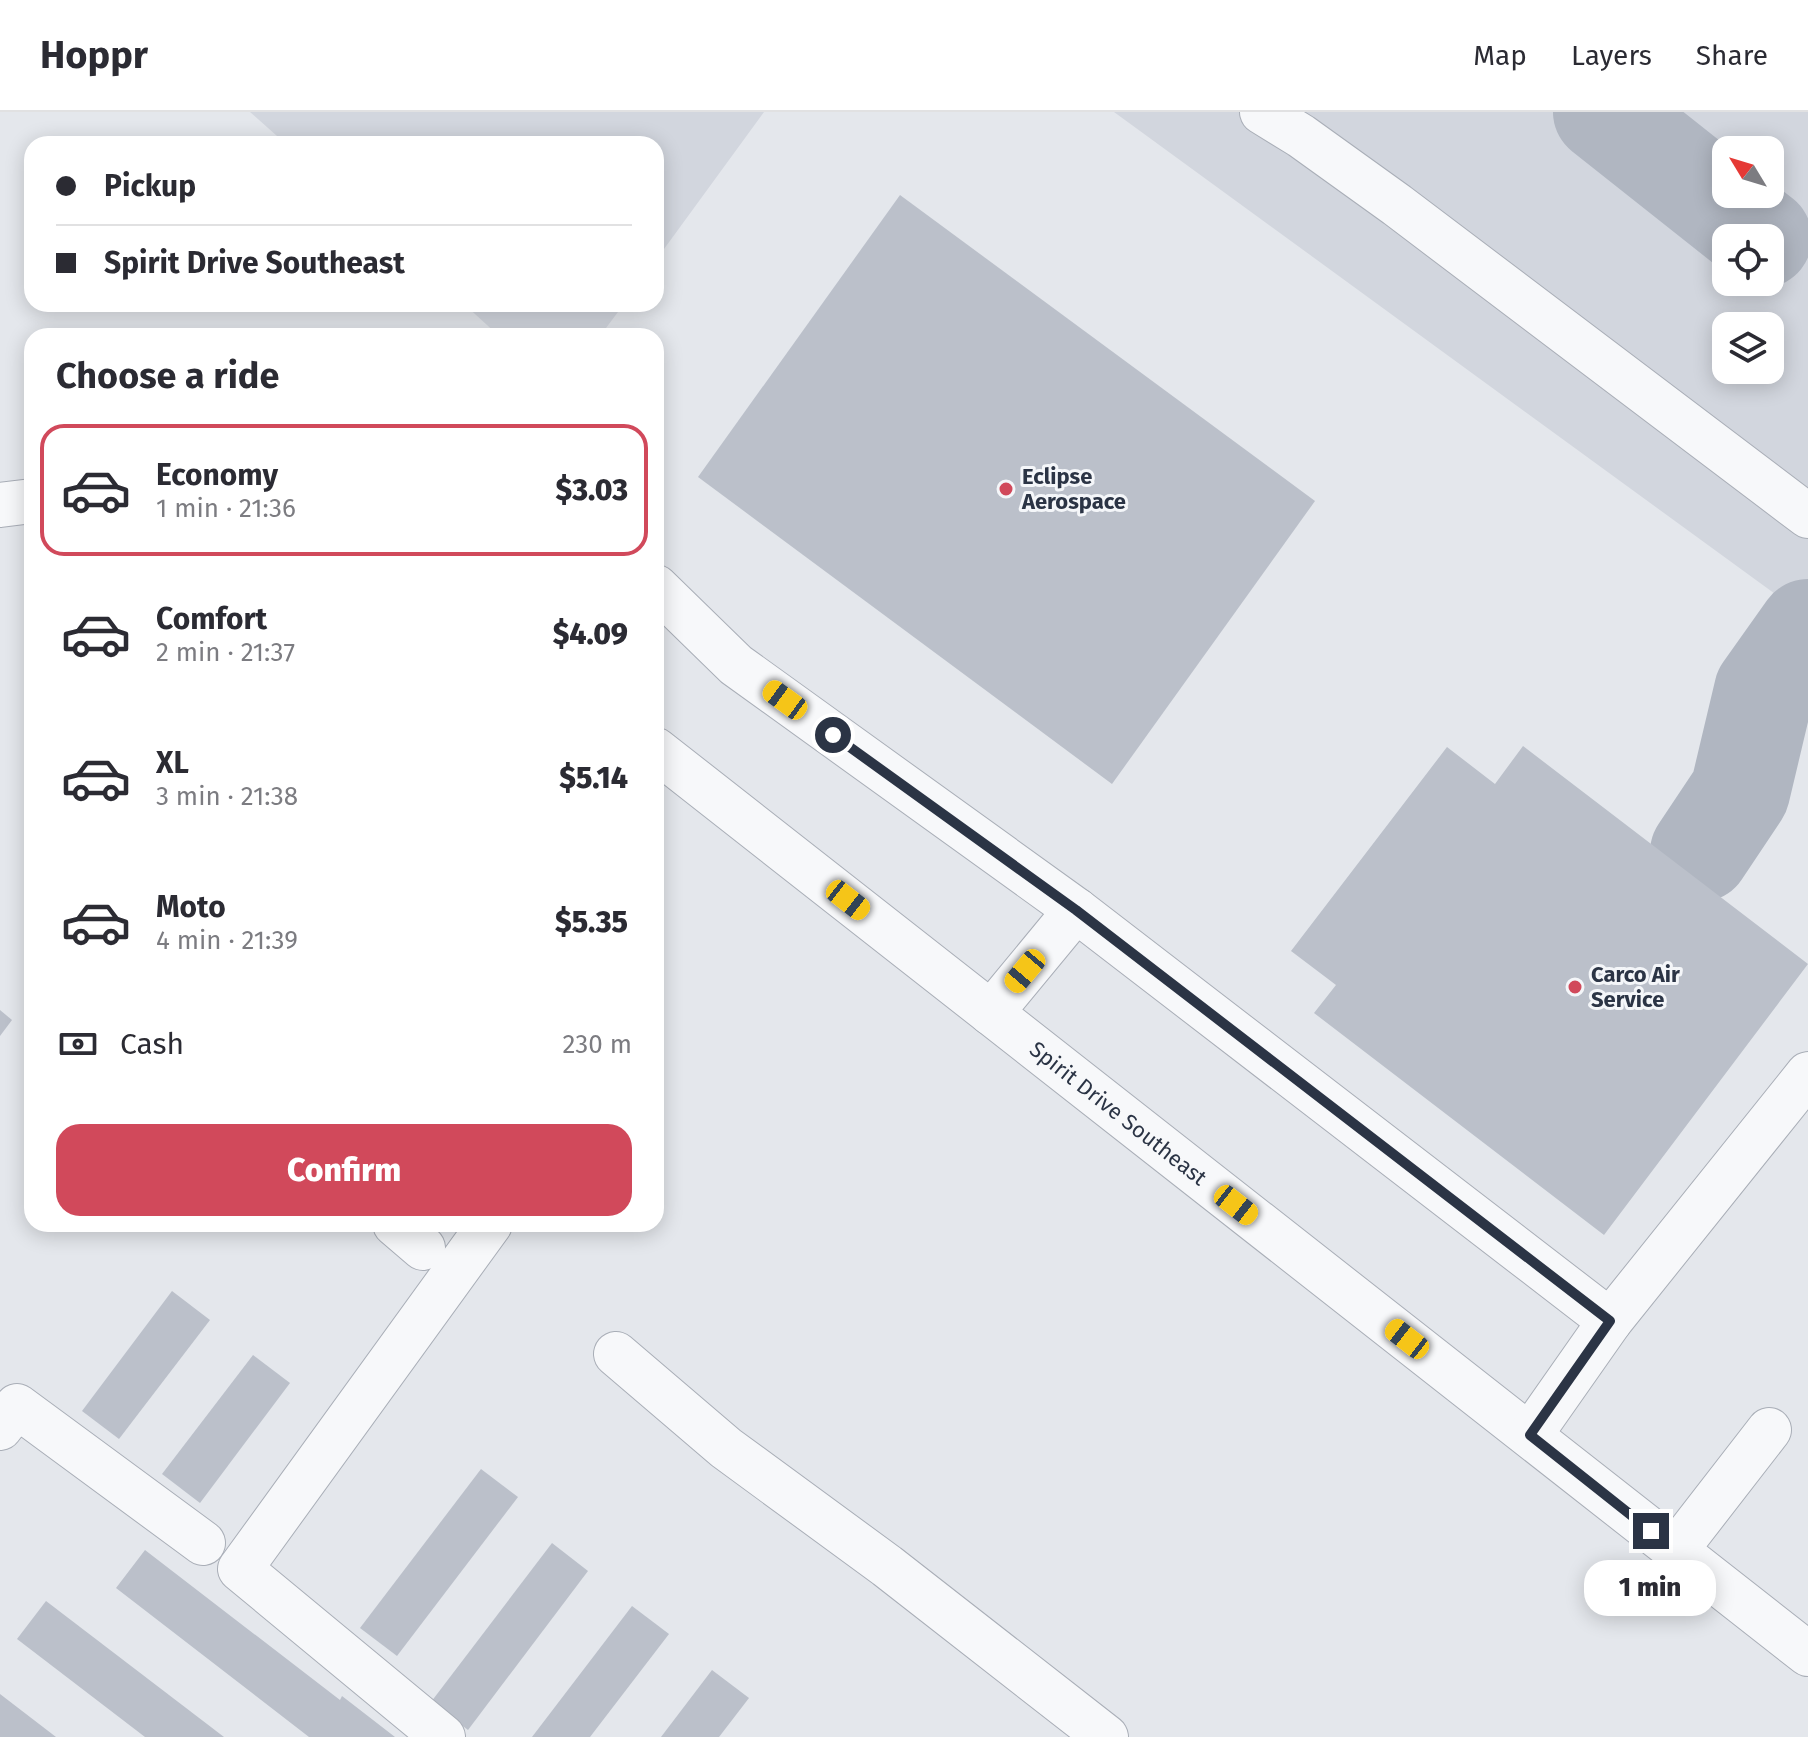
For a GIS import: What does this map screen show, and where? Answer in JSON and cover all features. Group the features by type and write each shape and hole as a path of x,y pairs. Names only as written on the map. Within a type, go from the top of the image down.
{"street":[{"path":"1262,112 1397,205 1808,516"},
{"path":"0,505 24,502"},
{"path":"664,595 736,665 1076,910 1610,1321"},
{"name":"Spirit Drive Southeast","path":"664,756 1808,1654"},
{"path":"991,1013 1076,910"},
{"path":"1530,1435 1610,1321 1808,1074"},
{"path":"443,1737 240,1569 484,1232"},
{"path":"616,1354 726,1448 887,1566 1106,1737"},
{"path":"0,1428 17,1406 203,1543"},
{"path":"1676,1550 1769,1430"}],"shaded area":[{"path":"250,112 764,112 664,249 664,136 277,136"},
{"path":"1114,112 1808,112 1808,618"},
{"path":"473,312 618,312 606,328 490,328"}],"building":[{"name":"Eclipse Aerospace","path":"900,195 1315,501 1112,784 698,477"},
{"path":"1523,746 1808,964 1604,1235 1314,1013 1336,985 1291,951 1447,747 1495,784"},
{"path":"0,1010 12,1020 0,1036"},
{"path":"172,1291 210,1320 119,1439 82,1411"},
{"path":"253,1355 290,1383 200,1503 162,1474"},
{"path":"481,1469 518,1497 397,1656 360,1628"},
{"path":"552,1543 588,1571 468,1730 431,1702"},
{"path":"145,1550 340,1700 342,1696 395,1737 309,1737 116,1588"},
{"path":"46,1601 224,1737 145,1737 17,1639"},
{"path":"632,1606 669,1634 590,1737 532,1737"},
{"path":"712,1670 749,1698 719,1737 661,1737"},
{"path":"0,1694 56,1737 0,1737"}],"taxiway":[{"path":"1603,112 1744,224"},
{"path":"1700,852 1740,792 1764,691 1808,629"}],"place":[{"name":"Eclipse Aerospace","path":"1006,489"},
{"name":"Carco Air Service","path":"1575,987"}],"route":[{"path":"833,735 1076,910 1610,1321 1530,1435 1651,1531"}]}
